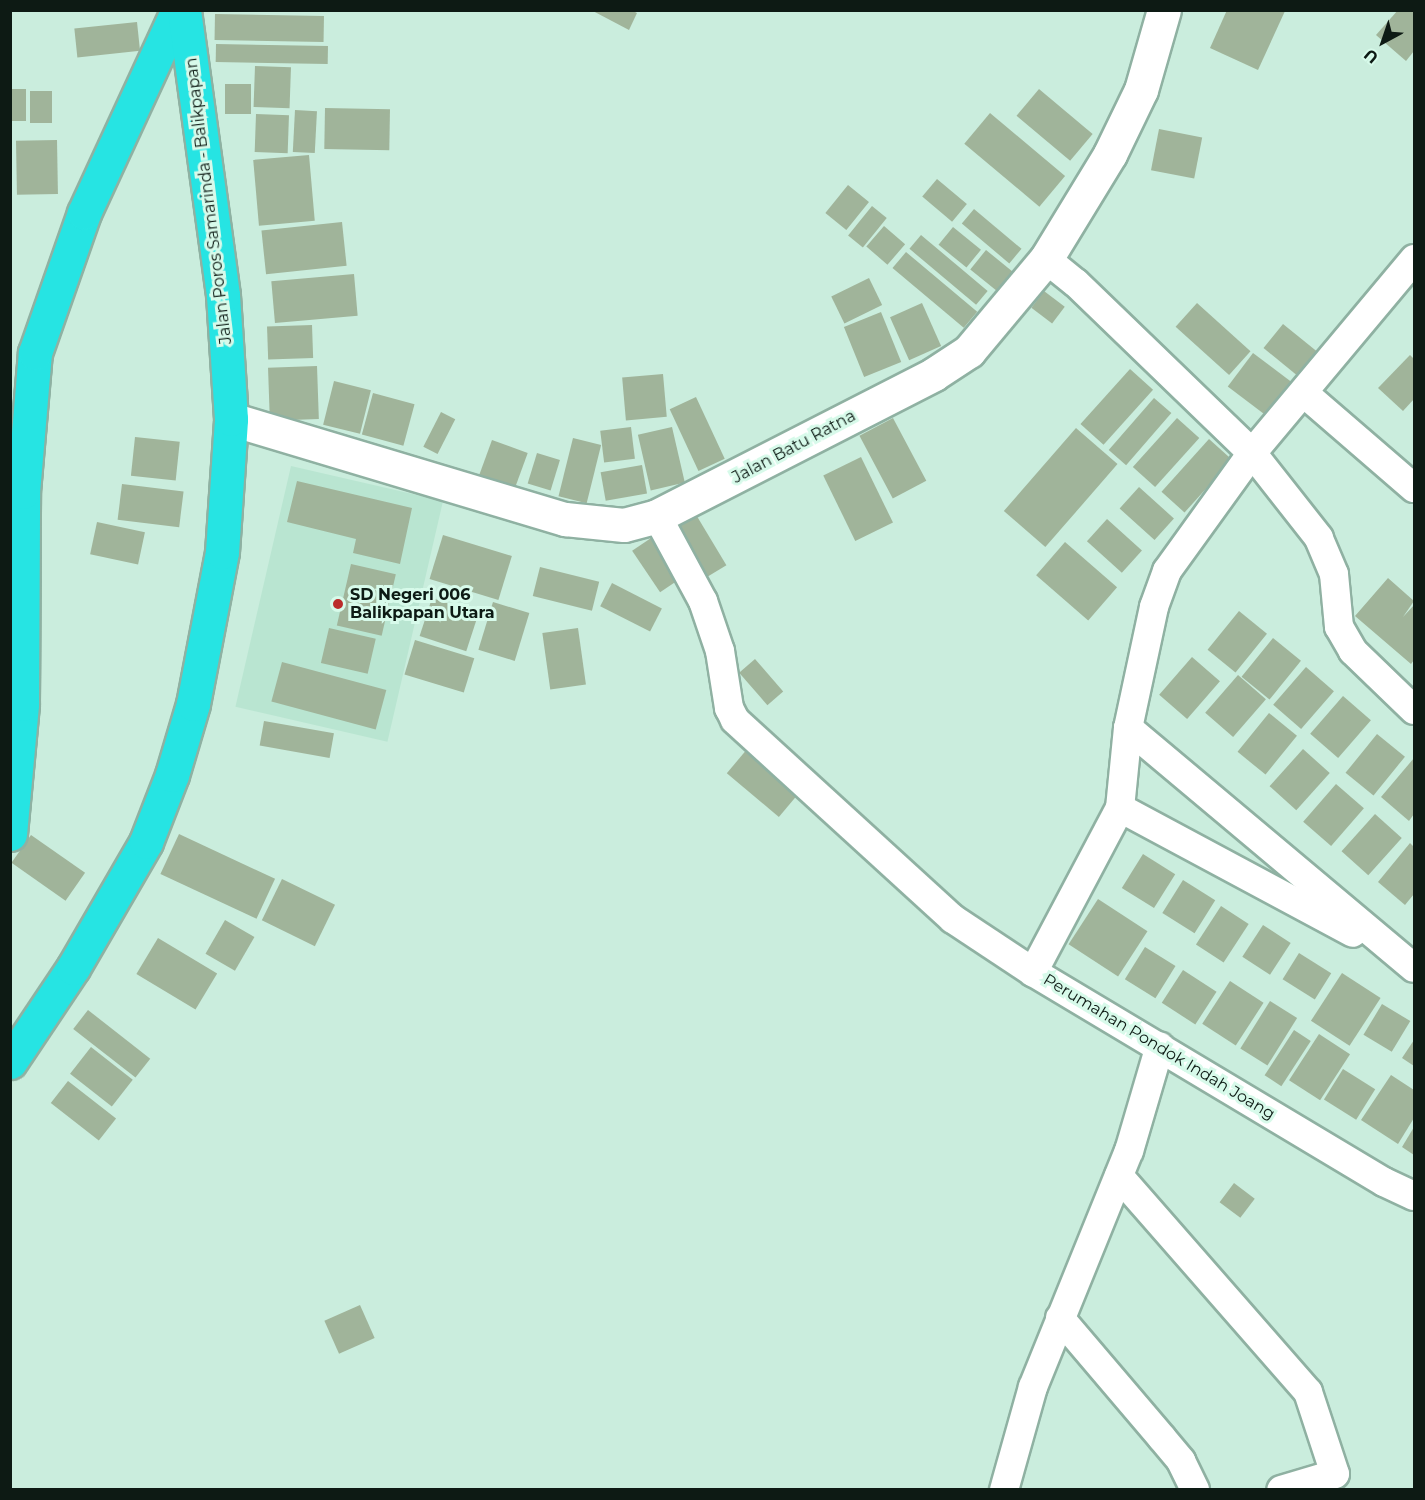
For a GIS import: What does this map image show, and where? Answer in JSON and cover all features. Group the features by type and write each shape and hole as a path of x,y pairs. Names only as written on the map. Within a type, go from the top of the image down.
{"highway":[{"name":"Jalan Poros Samarinda - Balikpapan","path":"10,834 22,704 23,492 34,353 84,213 178,10"},
{"name":"Jalan Poros Samarinda - Balikpapan","path":"10,1062 146,842 172,775 193,704 222,552 231,419 224,295 184,10"}],"street":[{"name":"Jalan Batu Ratna","path":"231,419 565,519 624,525 657,516 969,351 998,321 1046,260 1126,122 1164,10"},
{"name":"Perumahan Pondok Indah Joang","path":"1414,259 1305,394 1252,453 1167,571 1154,607 1128,729 1120,808 1033,972 1384,1182 1414,1196"},
{"path":"1046,260 1076,283 1252,453 1319,538 1334,574 1340,627 1353,651 1414,710"},
{"path":"1305,394 1414,488"},
{"path":"657,516 703,601 720,651 729,708 735,720 953,919 1033,972"},
{"path":"1128,729 1410,964"},
{"path":"1120,808 1410,964"},
{"path":"1004,1490 1033,1387 1119,1176 1160,1046"},
{"path":"1119,1176 1308,1392 1335,1474 1281,1490"},
{"path":"1060,1318 1181,1461 1195,1490"}],"shaded area":[{"name":"SD Negeri 006 Balikpapan Utara","path":"291,466 443,501 387,742 235,707"}],"building":[{"path":"591,10 631,10 637,13 629,30"},
{"path":"1227,10 1285,11 1258,70 1210,48"},
{"path":"1398,10 1414,10 1414,51 1406,61 1376,35"},
{"path":"215,14 324,16 324,42 215,40"},
{"path":"137,22 140,51 77,57 74,29"},
{"path":"216,44 328,46 328,64 216,62"},
{"path":"255,66 291,67 290,108 254,107"},
{"path":"225,84 251,84 251,114 225,114"},
{"path":"10,89 26,89 26,121 10,121"},
{"path":"1039,89 1093,134 1070,161 1017,116"},
{"path":"30,91 52,91 52,123 30,123"},
{"path":"325,108 390,109 389,150 324,149"},
{"path":"295,110 317,111 315,153 293,152"},
{"path":"990,113 1065,176 1039,207 964,144"},
{"path":"256,114 289,115 288,153 255,152"},
{"path":"1159,129 1202,137 1194,179 1151,170"},
{"path":"57,140 58,194 17,195 16,141"},
{"path":"309,155 315,221 259,226 253,160"},
{"path":"937,179 967,204 952,222 922,197"},
{"path":"848,185 869,202 846,230 825,213"},
{"path":"872,206 887,218 863,247 848,236"},
{"path":"974,209 1021,249 1009,263 962,224"},
{"path":"342,222 347,266 266,274 261,230"},
{"path":"884,226 905,244 887,265 866,246"},
{"path":"953,227 981,250 967,268 939,245"},
{"path":"921,235 988,291 976,305 909,249"},
{"path":"986,250 1014,273 998,292 970,269"},
{"path":"906,252 977,312 964,328 893,268"},
{"path":"354,274 358,316 275,323 271,281"},
{"path":"869,278 882,305 844,323 831,296"},
{"path":"1044,291 1065,307 1052,323 1031,308"},
{"path":"922,303 941,346 909,360 890,317"},
{"path":"1197,303 1251,351 1229,375 1176,327"},
{"path":"881,312 901,362 864,377 844,327"},
{"path":"1283,324 1316,351 1297,375 1263,348"},
{"path":"312,325 313,358 268,360 267,327"},
{"path":"1253,353 1300,389 1275,422 1228,387"},
{"path":"1410,355 1414,359 1414,399 1403,411 1378,388"},
{"path":"317,366 319,419 270,421 268,368"},
{"path":"1130,369 1153,390 1104,445 1080,424"},
{"path":"663,374 667,417 626,420 622,378"},
{"path":"334,381 371,390 360,434 323,425"},
{"path":"373,393 415,404 403,446 362,435"},
{"path":"696,397 725,459 698,471 670,409"},
{"path":"1154,398 1171,413 1126,465 1109,450"},
{"path":"441,412 455,419 438,454 423,447"},
{"path":"893,418 926,481 893,499 859,436"},
{"path":"1177,418 1199,438 1155,487 1133,467"},
{"path":"631,427 635,459 604,463 600,431"},
{"path":"672,427 685,483 651,490 638,435"},
{"path":"1076,428 1118,464 1045,547 1004,511"},
{"path":"135,437 180,442 176,480 131,476"},
{"path":"573,438 601,445 587,503 558,496"},
{"path":"1209,439 1232,460 1185,513 1161,492"},
{"path":"492,440 528,453 514,491 478,478"},
{"path":"537,453 560,460 551,491 528,484"},
{"path":"861,457 893,523 855,541 823,475"},
{"path":"642,465 647,494 606,501 601,472"},
{"name":"SD Negeri 006 Balikpapan Utara","path":"297,481 412,508 400,564 353,553 356,539 287,522"},
{"path":"122,484 184,492 179,527 118,520"},
{"path":"1139,487 1174,518 1155,540 1120,509"},
{"path":"695,513 726,565 702,580 671,527"},
{"path":"1107,519 1142,550 1122,573 1087,541"},
{"path":"97,522 145,532 138,564 90,554"},
{"path":"657,534 685,575 660,592 632,551"},
{"path":"443,535 512,556 498,600 430,579"},
{"path":"1065,542 1117,587 1088,620 1036,575"},
{"path":"351,564 396,574 382,636 337,625"},
{"path":"540,567 599,582 592,611 533,596"},
{"path":"1388,578 1414,601 1403,617 1414,605 1414,660 1411,664 1355,616"},
{"path":"612,583 662,608 650,632 600,606"},
{"path":"432,598 479,613 466,651 420,636"},
{"path":"493,602 529,613 515,661 478,650"},
{"path":"1239,611 1267,634 1236,673 1208,650"},
{"path":"329,628 376,639 368,674 321,663"},
{"path":"578,628 586,684 550,689 542,633"},
{"path":"1273,638 1301,661 1270,700 1242,677"},
{"path":"415,640 474,658 464,693 404,674"},
{"path":"1192,657 1220,681 1187,719 1159,695"},
{"path":"755,659 783,691 767,705 739,673"},
{"path":"282,662 386,690 376,730 271,702"},
{"path":"1306,667 1334,691 1301,729 1273,705"},
{"path":"1238,675 1266,699 1233,737 1205,713"},
{"path":"1343,696 1371,720 1338,758 1310,734"},
{"path":"1269,713 1297,736 1266,775 1238,752"},
{"path":"264,721 334,733 330,758 260,746"},
{"path":"1377,734 1405,757 1374,796 1346,773"},
{"path":"748,748 800,792 779,817 727,773"},
{"path":"1303,749 1330,773 1296,810 1270,786"},
{"path":"1414,758 1414,814 1409,821 1381,797"},
{"path":"1336,784 1364,808 1331,846 1303,822"},
{"path":"1375,814 1402,838 1368,875 1342,851"},
{"path":"179,834 275,879 256,919 160,874"},
{"path":"31,835 85,873 66,901 11,863"},
{"path":"1410,843 1414,847 1414,894 1405,905 1378,882"},
{"path":"1143,854 1175,874 1154,908 1122,888"},
{"path":"282,879 335,905 315,946 262,920"},
{"path":"1183,880 1215,900 1195,933 1162,913"},
{"path":"1098,899 1147,931 1118,976 1069,944"},
{"path":"1221,906 1249,924 1224,963 1196,945"},
{"path":"225,920 254,937 235,971 206,954"},
{"path":"1263,925 1291,943 1270,975 1242,957"},
{"path":"158,938 217,974 196,1010 136,974"},
{"path":"1145,947 1176,966 1155,998 1125,979"},
{"path":"1299,953 1331,973 1315,999 1283,979"},
{"path":"1183,970 1217,992 1195,1024 1162,1003"},
{"path":"1342,973 1381,998 1350,1046 1311,1021"},
{"path":"1230,981 1264,1003 1236,1046 1202,1024"},
{"path":"1270,1001 1297,1018 1267,1065 1240,1048"},
{"path":"1382,1004 1410,1021 1392,1052 1363,1035"},
{"path":"88,1010 150,1059 135,1078 73,1029"},
{"path":"1294,1030 1311,1041 1281,1086 1265,1075"},
{"path":"1319,1034 1350,1054 1320,1100 1289,1080"},
{"path":"1414,1040 1414,1066 1402,1058"},
{"path":"91,1047 133,1080 112,1106 70,1074"},
{"path":"1343,1069 1375,1089 1356,1120 1324,1100"},
{"path":"1391,1075 1414,1090 1414,1118 1398,1144 1361,1120"},
{"path":"68,1081 116,1119 99,1141 51,1103"},
{"path":"1414,1127 1414,1155 1402,1147"},
{"path":"1234,1183 1255,1199 1240,1218 1220,1202"},
{"path":"360,1305 375,1338 339,1354 324,1321"}],"place":[{"name":"SD Negeri 006 Balikpapan Utara","path":"338,604"}]}
